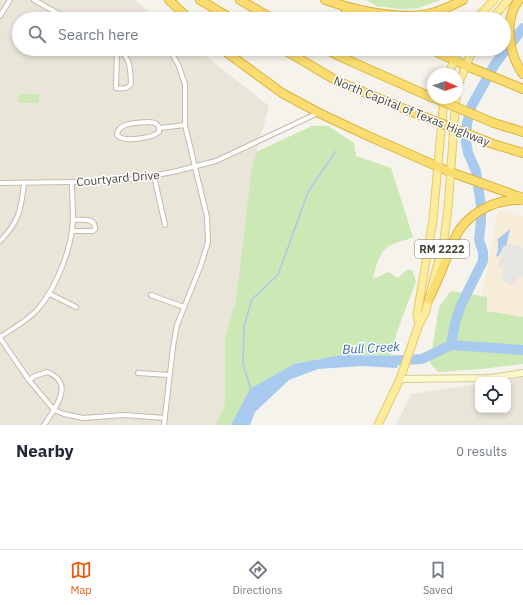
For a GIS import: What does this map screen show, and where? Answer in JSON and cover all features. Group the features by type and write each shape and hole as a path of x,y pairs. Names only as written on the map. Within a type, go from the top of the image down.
{"highway":[{"path":"169,0 182,12"},
{"path":"200,0 220,12"},
{"path":"240,0 261,12"},
{"path":"322,0 349,12"},
{"path":"325,0 351,9 376,12"},
{"path":"433,12 463,0"},
{"path":"511,20 516,4 519,0"},
{"path":"511,42 515,60 523,74"},
{"path":"232,56 282,93 319,113 366,136 450,172 460,174 523,199"},
{"name":"North Capital of Texas Highway","path":"295,56 337,81 493,144 523,153"},
{"name":"North Capital of Texas Highway","path":"339,56 427,95"},
{"path":"445,56 523,88"},
{"name":"North Capital of Texas Highway","path":"448,104 494,123 523,132"},
{"path":"429,299 454,239 468,220 486,207 510,199 523,199"}],"main road":[{"path":"483,12 494,0"},
{"path":"498,12 508,0"},
{"path":"451,68 455,56"},
{"path":"463,76 471,56"},
{"name":"RM 2222","path":"419,324 417,315 433,220 443,104"},
{"name":"RM 2222","path":"378,425 400,379 419,324 425,314 444,239 448,208 456,104"}],"street":[{"path":"0,16 10,0"},
{"path":"34,0 55,12"},
{"path":"118,56 116,88 120,89 126,88 131,84 129,62 126,56"},
{"path":"164,425 169,375 178,325 202,265 208,242 207,217 185,125 185,84 178,64 173,56"},
{"name":"Courtyard Drive","path":"0,183 24,184 72,182 134,179 154,176 216,161 319,113"},
{"path":"154,122 160,128 159,132 154,136 125,140 119,138 118,135 119,128 122,126 154,122"},
{"path":"160,128 185,125"},
{"path":"154,176 164,226"},
{"path":"72,182 72,230 58,278 50,294 36,311 0,338 29,380 54,410 71,416 83,418 124,415 165,418"},
{"path":"0,242 9,232 17,219 21,206 24,184"},
{"path":"72,230 93,231 96,225 91,220 73,220"},
{"path":"50,294 76,307"},
{"path":"151,295 184,307"},
{"path":"29,380 47,372 57,377 61,381 62,387 59,401 44,425"},
{"path":"138,373 169,375"},
{"path":"400,379 498,378 523,373"}],"shaded area":[{"path":"0,0 134,0 150,12 12,12 12,56 206,56 269,106 251,173 236,300 225,337 225,403 216,425 0,425"},
{"path":"498,210 523,217 523,317 486,311 487,297 482,296"},
{"path":"508,243 523,248 523,277 520,276 515,283 511,285 501,280 504,269 497,267 504,248 506,249"},
{"path":"523,377 523,425 396,425 411,394 475,384 475,413 511,413 511,379"}],"green space":[{"path":"366,0 441,0 418,8 402,9 376,6"},
{"path":"19,94 39,94 39,103 19,103"},
{"path":"312,126 328,126 354,143 356,156 391,168 413,237 389,246 383,252 378,261 373,279 388,272 398,278 407,270 412,270 416,281 397,332 391,356 341,355 294,364 231,425 216,425 225,403 225,337 236,300 251,173 256,152"},
{"path":"451,291 487,297 487,311 523,317 523,364 438,372 430,363 439,307"}],"water":[{"path":"510,229 506,247 504,246 498,257 496,256 498,250 498,239"},
{"path":"341,355 401,356 397,368 362,366 318,369 289,380 255,412 250,425 231,425 250,389 294,364"}],"waterway":[{"path":"511,43 523,28"},
{"path":"451,345 455,323 461,305 483,261 483,252 479,240 481,206 476,171 468,153 466,142 467,123 472,105 495,64 501,56"},
{"path":"251,390 243,364 244,327 252,299 278,275 308,192 336,151"},
{"name":"Bull Creek","path":"386,361 422,359 451,345 523,350"}]}
